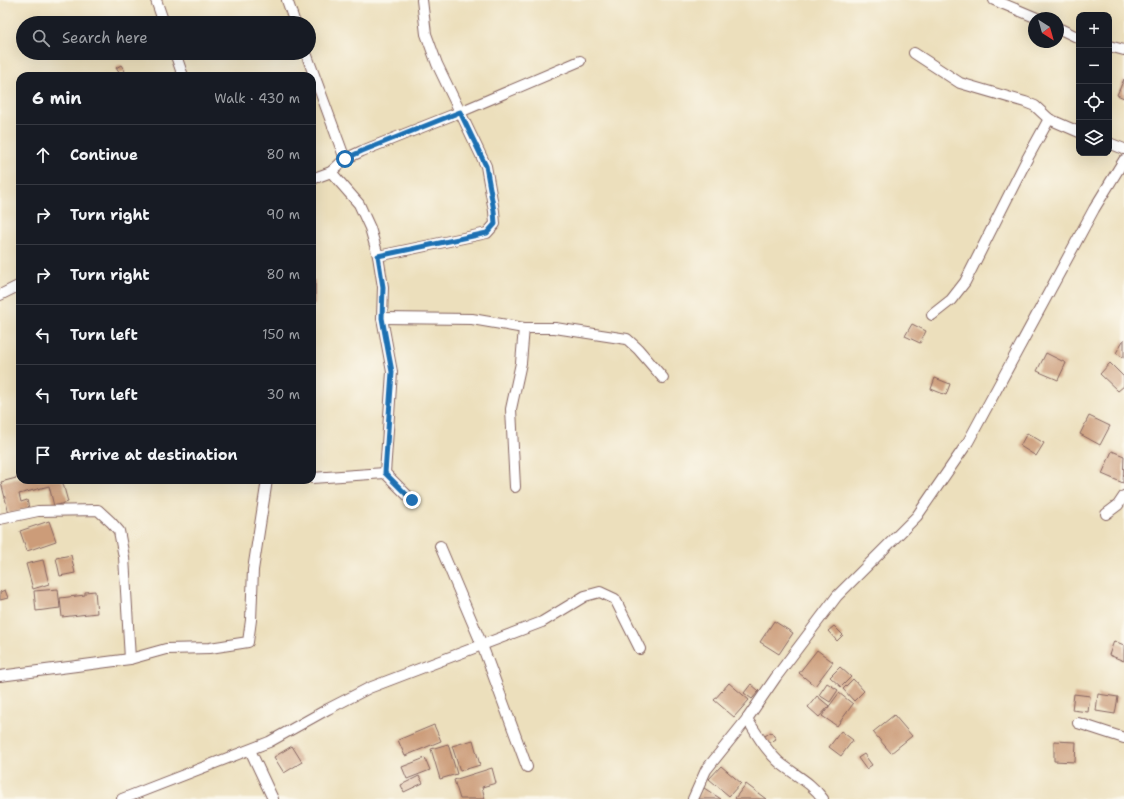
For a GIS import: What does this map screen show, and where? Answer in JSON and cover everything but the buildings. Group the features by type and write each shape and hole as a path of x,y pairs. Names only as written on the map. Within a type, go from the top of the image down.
{"street":[{"path":"156,0 162,16"},
{"path":"287,0 293,16"},
{"path":"378,256 487,233 495,224 486,166 437,64 426,34 422,0"},
{"path":"994,0 1028,15"},
{"path":"1064,31 1076,37"},
{"path":"1112,47 1124,50"},
{"path":"914,52 960,83 1035,106 1049,119 1076,131"},
{"path":"177,60 182,72"},
{"path":"309,60 313,72"},
{"path":"316,178 331,172 345,159 362,151 460,112 580,61"},
{"path":"316,80 345,159"},
{"path":"932,315 952,300 965,282 1027,159 1049,119"},
{"path":"1112,144 1124,149"},
{"path":"692,799 706,770 747,719 776,677 837,596 917,516 968,442 1094,209 1124,160"},
{"path":"331,172 360,204 370,228 378,256 383,287 382,318 392,372 385,473"},
{"path":"0,295 16,287"},
{"path":"382,318 472,319 524,328 555,328 627,339 638,349 663,378"},
{"path":"515,487 511,409 521,363 524,328"},
{"path":"316,478 385,473 412,500"},
{"path":"0,676 130,659 166,649 210,648 248,642 254,570 266,484"},
{"path":"1106,514 1118,506 1124,496"},
{"path":"0,519 38,511 98,510 111,522 119,532 124,557 130,659"},
{"path":"440,546 482,645 527,767"},
{"path":"122,799 269,742 328,708 369,688 542,622 585,596 600,592 615,599 640,649"},
{"path":"747,719 763,744 780,762 815,788 823,799"},
{"path":"1078,724 1124,738"},
{"path":"250,750 273,799"}],"route":[{"path":"345,159 460,112 486,166 495,224 487,233 378,256 383,287 382,318 392,372 385,473 412,500"}]}
